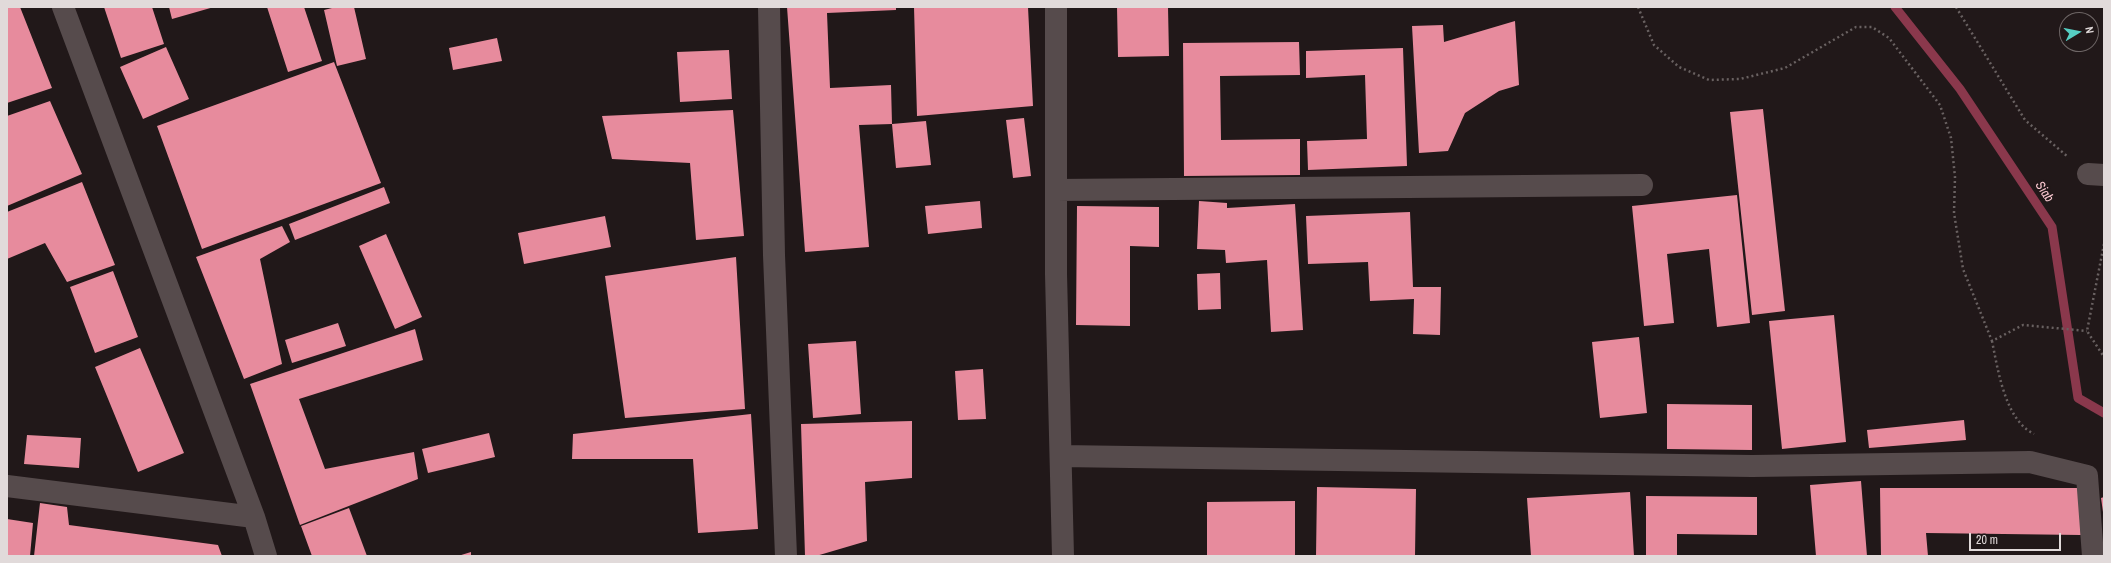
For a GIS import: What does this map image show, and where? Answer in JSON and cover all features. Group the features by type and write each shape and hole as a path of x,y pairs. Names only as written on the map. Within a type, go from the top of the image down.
{"street":[{"path":"63,7 254,517 266,556"},
{"path":"769,7 774,255 786,556"},
{"path":"1056,7 1056,274 1063,556"},
{"path":"1056,190 1642,185"},
{"path":"1061,456 1752,466 2030,462 2087,476 2093,556"},
{"path":"7,486 254,517"}],"path":[{"path":"1638,7 1654,46 1679,67 1709,80 1740,79 1785,68 1856,27 1872,27 1889,38 1940,104 1951,138 1954,177 1954,213 1963,269 1992,341 2004,396 2024,429 2038,436"},
{"path":"1956,7 2024,120 2096,174"},
{"path":"2104,244 2086,331 2104,357"},
{"path":"1992,341 2023,325 2086,331"}],"building":[{"path":"7,7 20,7 52,88 7,103"},
{"path":"104,7 152,7 164,44 121,58"},
{"path":"169,7 214,7 172,19"},
{"path":"267,7 304,7 322,61 288,72"},
{"path":"336,7 354,7 366,59 337,66 324,10"},
{"path":"787,7 896,7 896,10 827,13 830,88 891,85 892,124 859,125 869,247 805,252"},
{"path":"914,7 1028,7 1033,106 917,116"},
{"path":"1117,7 1168,7 1169,56 1118,57"},
{"path":"1515,21 1519,85 1499,91 1465,113 1448,151 1419,153 1412,26 1443,25 1444,42"},
{"path":"497,38 502,61 453,70 449,48"},
{"path":"1299,42 1300,75 1220,76 1221,140 1300,139 1300,175 1184,176 1183,43"},
{"path":"166,47 189,99 143,119 120,67"},
{"path":"1403,48 1407,166 1308,170 1307,141 1367,139 1365,75 1306,78 1306,51"},
{"path":"729,50 732,99 680,102 677,52"},
{"path":"334,62 381,183 202,249 157,126"},
{"path":"50,101 82,174 7,206 7,116"},
{"path":"1763,109 1785,311 1752,315 1730,112"},
{"path":"733,110 744,236 696,240 690,163 612,159 602,116"},
{"path":"1024,118 1031,176 1013,178 1006,120"},
{"path":"926,121 931,165 896,168 892,124"},
{"path":"82,182 115,265 67,282 45,243 7,259 7,212"},
{"path":"384,187 390,203 295,240 289,224"},
{"path":"1737,195 1750,323 1717,327 1709,249 1667,254 1674,323 1644,326 1632,206"},
{"path":"980,201 982,228 928,234 925,206"},
{"path":"1199,201 1227,203 1227,208 1295,204 1303,330 1271,332 1267,260 1226,263 1225,250 1197,249"},
{"path":"1077,206 1159,207 1159,247 1130,246 1130,326 1076,325"},
{"path":"1410,212 1413,287 1441,287 1440,335 1413,334 1414,299 1370,301 1368,262 1308,264 1306,216"},
{"path":"605,216 611,247 524,264 518,233"},
{"path":"282,226 290,242 260,259 282,364 244,379 196,257"},
{"path":"386,234 422,317 395,329 359,246"},
{"path":"736,257 745,409 625,418 605,276"},
{"path":"113,271 138,337 95,353 70,287"},
{"path":"1220,273 1221,309 1198,310 1197,274"},
{"path":"1834,315 1846,442 1782,449 1769,321"},
{"path":"338,323 346,346 292,363 285,340"},
{"path":"415,329 423,360 299,399 325,469 414,452 418,479 300,525 250,384"},
{"path":"1639,337 1647,413 1600,418 1592,342"},
{"path":"856,341 861,414 813,418 808,344"},
{"path":"140,348 184,453 138,472 95,367"},
{"path":"983,369 986,419 958,420 955,371"},
{"path":"1667,404 1752,405 1752,450 1667,449"},
{"path":"751,414 758,529 698,533 693,459 572,459 573,434"},
{"path":"1964,420 1966,440 1869,448 1867,430"},
{"path":"912,421 912,478 865,482 867,541 816,556 805,556 801,424"},
{"path":"489,433 495,457 428,473 422,449"},
{"path":"27,435 81,438 79,468 24,464"},
{"path":"1861,481 1867,556 1816,556 1810,485"},
{"path":"1317,487 1416,489 1415,556 1316,556"},
{"path":"1880,488 2078,488 2081,535 1926,533 1928,556 1881,556"},
{"path":"1630,492 1634,556 1531,556 1527,498"},
{"path":"1646,496 1757,497 1757,535 1677,534 1677,556 1646,556"},
{"path":"2104,497 2104,512 2103,512 2101,498"},
{"path":"1295,501 1295,556 1207,556 1207,502"},
{"path":"40,503 67,507 69,525 218,545 222,556 34,556"},
{"path":"349,508 367,556 312,556 301,526"},
{"path":"7,519 33,523 30,556 7,556"},
{"path":"471,552 471,556 458,556"}],"waterway":[{"name":"Siab","path":"1895,7 1960,89 2052,227 2078,398 2104,413"}]}
